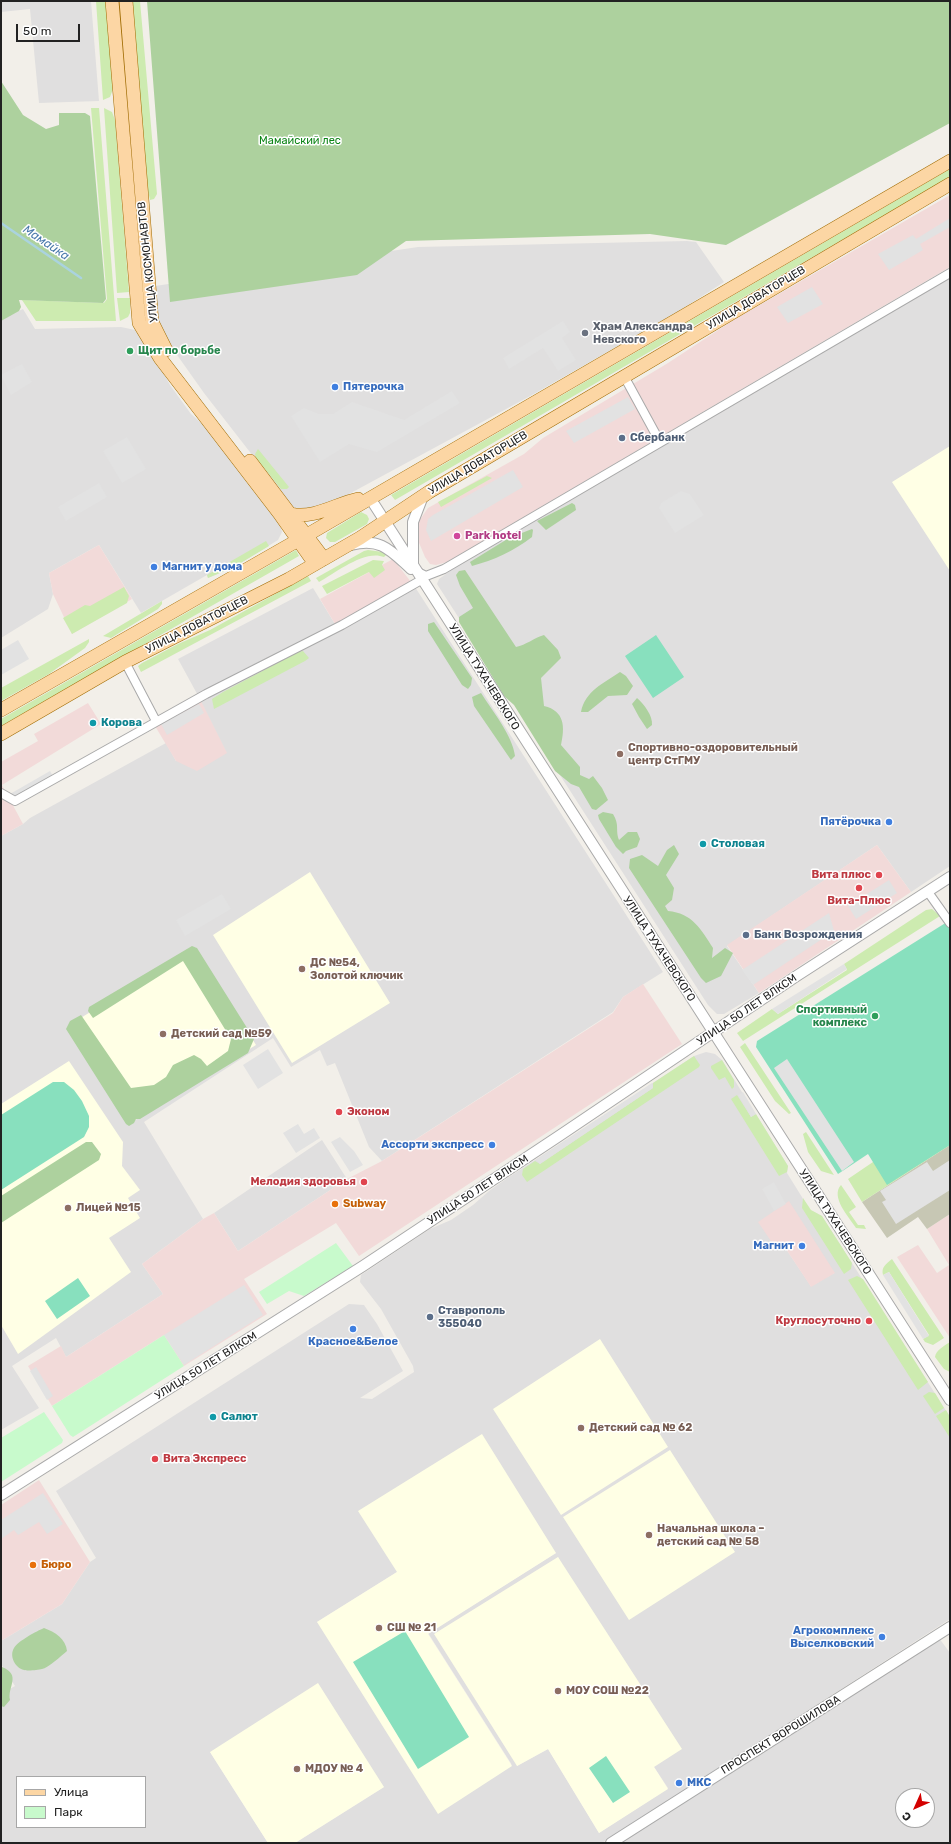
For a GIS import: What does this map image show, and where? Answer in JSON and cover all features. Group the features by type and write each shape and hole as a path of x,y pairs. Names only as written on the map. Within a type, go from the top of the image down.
{"main road":[{"name":"УЛИЦА КОСМОНАВТОВ","path":"112,1 139,323 160,358 287,516"},
{"name":"УЛИЦА КОСМОНАВТОВ","path":"126,1 152,322 166,351 287,516"},
{"name":"УЛИЦА ДОВАТОРЦЕВ","path":"1,710 279,551 306,540 370,498 950,161"},
{"name":"УЛИЦА ДОВАТОРЦЕВ","path":"1,734 125,662 345,546 423,496 950,184"},
{"path":"287,516 312,515 351,501 370,498"},
{"path":"287,516 306,540 319,561"},
{"path":"279,551 285,537 287,516"}],"street":[{"path":"345,546 356,543 369,543 385,546 418,572 426,576 444,569 950,273"},
{"path":"624,376 660,442"},
{"path":"418,572 413,522 423,496"},
{"name":"УЛИЦА ТУХАЧЕВСКОГО","path":"370,498 950,1400"},
{"path":"1,794 15,802 156,721 342,625 418,572"},
{"path":"125,662 156,721"},
{"name":"УЛИЦА 50 ЛЕТ ВЛКСМ","path":"1,1495 363,1266 950,877"},
{"path":"928,892 950,923"},
{"name":"ПРОСПЕКТ ВОРОШИЛОВА","path":"612,1843 950,1627"}],"shaded area":[{"path":"1,1 91,1 99,101 39,103 30,9 1,12"},
{"path":"950,195 950,267 447,562 436,565 430,564 425,557 417,538 419,521 428,508 524,454 543,438 668,363 732,321"},
{"path":"950,218 950,227 920,244 923,250 889,270 878,254 913,235 916,239"},
{"path":"696,242 724,282 679,311 532,395 325,507 295,510 204,393 165,338 159,323 155,286 418,247"},
{"path":"950,276 950,866 911,892 877,845 727,946 759,993 724,1014 717,1014 708,1005 437,584 439,579 457,566"},
{"path":"812,287 823,304 788,323 777,307"},
{"path":"23,309 35,329 121,327 135,330 160,367 170,385 191,414 207,428 278,516 282,532 278,540 234,567 208,578 207,575 141,613 99,545 49,573 53,594 48,609 1,638 1,319"},
{"path":"563,321 570,332 562,338 576,360 558,371 543,348 509,369 503,358"},
{"path":"22,364 32,382 11,395 1,375"},
{"path":"452,391 460,403 377,452 349,444 320,462 291,416 304,408 319,414 333,414 352,402 404,420"},
{"path":"628,397 635,409 574,443 566,431"},
{"path":"127,437 146,469 122,483 103,451"},
{"path":"950,446 950,571 892,482"},
{"path":"513,470 523,487 431,541 426,530 428,519"},
{"path":"99,483 107,497 66,521 58,507"},
{"path":"681,491 690,494 704,515 675,533 659,508 661,503"},
{"path":"99,545 132,599 72,634 53,594 49,573"},
{"path":"393,559 415,587 338,629 320,599"},
{"path":"415,587 663,972 623,997 613,1012 382,1161 369,1147 335,1063 327,1066 320,1050 291,1067 273,1038 144,1122 203,1219 142,1264 163,1294 66,1357 56,1338 12,1366 39,1408 1,1430 1,836 23,824 30,818 166,743 176,761 201,701 178,659 313,588 338,629"},
{"path":"18,640 29,659 1,675 1,650"},
{"path":"201,701 227,753 197,771 176,761 155,726"},
{"path":"88,703 101,724 2,785 23,824 1,836 1,762 38,741 34,734"},
{"path":"199,704 204,713 167,735 161,724"},
{"path":"50,771 53,776 16,797 10,794"},
{"path":"877,845 911,892 759,993 727,945"},
{"name":"ДС №54, Золотой ключик","path":"310,872 390,1003 292,1063 213,935"},
{"path":"889,880 897,893 856,919 848,906"},
{"path":"222,894 231,909 185,936 176,920"},
{"path":"829,913 834,931 753,985 742,970"},
{"name":"Детский сад №59","path":"195,947 256,1045 132,1122 71,1024"},
{"path":"844,964 847,969 778,1014 772,1009"},
{"path":"643,984 682,1044 359,1256 336,1223 244,1279 267,1314 184,1366 164,1335 52,1406 28,1366 61,1346 66,1357 163,1294 142,1264 203,1219 214,1213 238,1251 347,1179 382,1161 613,1013 623,997"},
{"path":"268,1049 283,1073 258,1089 243,1065"},
{"path":"706,1052 715,1054 722,1060 788,1166 787,1173 810,1210 822,1216 950,1417 950,1619 602,1843 295,1843 384,1787 210,1752 268,1843 1,1843 1,1694 15,1686 1,1664 1,1641 62,1604 90,1562 96,1558 56,1491 349,1304 364,1305 377,1324 403,1371 360,1398 372,1399 414,1372 413,1366 381,1309 360,1282 361,1275 430,1229 451,1220 506,1179 694,1056","holes":["782,1243 834,1273 811,1286","556,1553 428,1633 512,1765 317,1622 397,1572","558,1557 654,1767 668,1788 599,1833 548,1749 517,1766"]},
{"path":"787,1059 854,1162 842,1171 774,1068"},
{"name":"Лицей №15","path":"69,1061 123,1142 122,1166 140,1190 128,1198 140,1218 109,1238 131,1272 18,1354 1,1325 1,1104"},
{"path":"652,1083 653,1088 540,1164 536,1160"},
{"path":"743,1092 756,1114 751,1117 738,1095"},
{"path":"298,1124 304,1134 314,1128 320,1138 296,1153 283,1133"},
{"path":"340,1137 354,1151 363,1165 350,1172 331,1142"},
{"path":"322,1140 347,1179 238,1251 214,1213"},
{"path":"950,1145 950,1214 927,1229 918,1217 887,1238 862,1202"},
{"path":"950,1160 950,1190 896,1224 882,1202 886,1200 880,1191 927,1162 933,1171"},
{"path":"774,1182 786,1204 774,1211 762,1189"},
{"path":"789,1201 835,1273 811,1287 782,1243 775,1247 758,1222"},
{"path":"950,1214 950,1338 897,1257 918,1245 937,1273 949,1265 927,1229"},
{"path":"889,1272 929,1336 923,1339 883,1275"},
{"path":"244,1285 263,1315 184,1365 164,1335"},
{"name":"Детский сад № 62","path":"600,1339 668,1447 561,1515 493,1409"},
{"path":"36,1367 53,1396 47,1400 30,1371"},
{"name":"СШ № 21","path":"482,1434 556,1553 428,1634 512,1766 438,1814 317,1622 397,1572 358,1511"},
{"name":"Начальная школа – детский сад № 58","path":"670,1450 735,1552 629,1620 563,1517"},
{"path":"39,1480 90,1562 62,1604 1,1641 1,1505"},
{"path":"43,1493 63,1524 47,1534 39,1522 18,1535 14,1530 1,1539 1,1520"},
{"name":"МОУ СОШ №22","path":"558,1557 682,1749 654,1767 668,1789 599,1833 548,1749 517,1766 434,1634"},
{"path":"939,1638 950,1653 950,1843 619,1843"},
{"name":"МДОУ № 4","path":"318,1683 384,1787 295,1843 268,1843 210,1752"}],"green space":[{"path":"96,1 106,1 113,89 110,97 103,100"},
{"path":"131,1 140,1 157,194 154,199 150,200 145,178"},
{"name":"Мамайский лес","path":"147,1 950,1 950,123 726,245 650,234 406,241 357,275 170,302"},
{"path":"1,81 23,115 46,129 59,125 59,113 85,113 90,116 106,299 103,303 19,300 21,307 19,311 1,321"},
{"path":"91,108 99,108 116,321 36,321 22,300 104,303 107,299"},
{"path":"104,108 112,112 115,120 129,292 117,293"},
{"path":"950,169 950,177 395,500 391,495"},
{"path":"117,298 130,298 130,313 128,317 120,321"},
{"path":"258,449 289,487 287,489 281,489 256,458 255,454"},
{"path":"487,476 492,478 441,507 438,502"},
{"path":"572,503 575,505 576,510 546,530 537,521"},
{"path":"361,512 367,515 369,519 367,524 335,542 330,542 326,538 327,533"},
{"path":"532,529 532,537 518,547 496,558 472,566 470,562 509,538"},
{"path":"266,541 269,546 234,567 208,578 207,575"},
{"path":"296,550 299,556 1,726 1,719"},
{"path":"368,550 383,552 386,555 384,557 376,555 359,559 319,582 316,578 364,551"},
{"path":"373,560 384,561 382,565 385,570 374,578 369,572 327,594 322,586"},
{"path":"465,570 516,647 544,635 558,650 561,658 541,678 544,706 551,708 560,716 563,726 561,745 580,767 580,775 589,779 593,776 602,788 608,800 596,810 592,809 579,787 571,784 555,771 514,705 504,696 459,622 459,617 473,608 460,586 456,575 459,571"},
{"path":"308,576 311,581 141,672 138,666 142,663 178,644 210,630"},
{"path":"124,587 129,596 127,603 72,634 63,618 85,605 90,606"},
{"path":"162,601 162,604 158,609 111,638 103,636"},
{"path":"434,622 472,678 471,685 468,689 462,685 428,631 428,624"},
{"path":"656,635 684,677 653,698 625,656"},
{"path":"89,639 89,642 85,648 49,674 1,701 1,688"},
{"path":"303,651 309,658 305,661 214,709 212,699 298,652"},
{"path":"620,672 626,676 633,686 627,695 608,696 588,712 581,712 583,705 591,693"},
{"path":"481,693 506,731 515,756 511,760 474,706 472,697"},
{"path":"637,698 650,714 652,725 647,729 632,704"},
{"path":"603,812 613,814 617,825 619,840 628,832 637,832 640,839 637,847 626,851 623,854 616,847 599,819 598,815"},
{"path":"674,845 679,854 666,875 674,888 672,900 665,906 668,911 683,915 700,928 713,948 712,958 725,948 733,953 721,976 706,983 701,978 629,868 630,859 642,855 658,866 667,850"},
{"path":"932,909 940,916 743,1041 737,1033 772,1009 778,1014 847,970 844,964 926,910"},
{"path":"947,922 950,927 950,1145 887,1185 868,1154 838,1174 756,1047 757,1041"},
{"path":"192,946 197,948 254,1039 248,1053 140,1119 136,1119 134,1123 129,1126 126,1124 66,1029 70,1021 81,1015 131,1088 154,1085 166,1077 173,1065 194,1055 201,1059 207,1066 228,1051 231,1039 183,961 93,1018 88,1011 89,1007"},
{"path":"745,1043 791,1113 789,1114 775,1101 740,1047"},
{"path":"694,1056 700,1065 699,1067 527,1182 522,1175 523,1169 535,1161 540,1164 653,1088 653,1083"},
{"path":"722,1060 734,1080 734,1087 732,1089 725,1077 719,1080 711,1068 711,1066"},
{"path":"53,1082 64,1082 74,1090 82,1101 89,1116 89,1127 84,1137 1,1190 1,1115"},
{"path":"737,1095 751,1117 756,1114 788,1166 787,1172 779,1176 731,1099"},
{"path":"806,1132 834,1175 821,1171 808,1152 803,1134"},
{"path":"86,1142 92,1142 101,1154 99,1160 1,1223 1,1196"},
{"path":"950,1145 862,1202 848,1179 873,1162"},
{"path":"841,1185 856,1207 849,1212 858,1225 864,1225 866,1229 856,1228 845,1213 839,1201 838,1195 838,1190"},
{"path":"803,1198 811,1210 822,1216 852,1263 851,1269 844,1274 802,1208"},
{"path":"336,1243 353,1266 304,1296 289,1291 267,1304 259,1292"},
{"path":"892,1259 944,1338 933,1345 925,1342 923,1339 929,1335 889,1272 883,1275 883,1268"},
{"path":"857,1276 863,1279 928,1382 918,1390 848,1280"},
{"path":"78,1278 90,1296 57,1319 45,1301"},
{"path":"164,1335 184,1366 73,1437 70,1435 52,1406"},
{"path":"950,1342 950,1372 944,1369 935,1357 939,1350"},
{"path":"929,1392 935,1393 944,1408 935,1414 923,1396"},
{"path":"946,1410 950,1417 950,1438 936,1416"},
{"path":"44,1412 63,1440 62,1443 1,1482 1,1438"},
{"path":"44,1628 59,1636 65,1643 67,1651 45,1668 38,1670 21,1669 14,1661 12,1655 14,1648 23,1639"},
{"path":"405,1631 469,1737 418,1769 353,1662"},
{"path":"2,1667 8,1670 13,1678 10,1700 4,1707 1,1706"},
{"path":"606,1756 630,1792 613,1803 589,1768"}],"waterway":[{"name":"Мамайка","path":"1,223 81,278"}],"place":[{"name":"Храм Александра Невского","path":"585,333"},
{"name":"Щит по борьбе","path":"130,351"},
{"name":"Пятерочка","path":"335,387"},
{"name":"Сбербанк","path":"622,438"},
{"name":"Park hotel","path":"457,536"},
{"name":"Магнит у дома","path":"154,567"},
{"name":"Корова","path":"93,723"},
{"name":"Спортивно-оздоровительный центр СтГМУ","path":"620,754"},
{"name":"Пятёрочка","path":"889,822"},
{"name":"Столовая","path":"703,844"},
{"name":"Вита плюс","path":"879,875"},
{"name":"Вита-Плюс","path":"859,888"},
{"name":"Банк Возрождения","path":"746,935"},
{"name":"ДС №54, Золотой ключик","path":"302,969"},
{"name":"Спортивный комплекс","path":"875,1016"},
{"name":"Детский сад №59","path":"163,1034"},
{"name":"Эконом","path":"339,1112"},
{"name":"Ассорти экспресс","path":"492,1145"},
{"name":"Мелодия здоровья","path":"364,1182"},
{"name":"Subway","path":"335,1204"},
{"name":"Лицей №15","path":"68,1208"},
{"name":"Магнит","path":"802,1246"},
{"name":"Ставрополь 355040","path":"430,1317"},
{"name":"Круглосуточно","path":"869,1321"},
{"name":"Красное&Белое","path":"353,1329"},
{"name":"Салют","path":"213,1417"},
{"name":"Детский сад № 62","path":"581,1428"},
{"name":"Вита Экспресс","path":"155,1459"},
{"name":"Начальная школа – детский сад № 58","path":"649,1535"},
{"name":"Бюро","path":"33,1565"},
{"name":"СШ № 21","path":"379,1628"},
{"name":"Агрокомплекс Выселковский","path":"882,1637"},
{"name":"МОУ СОШ №22","path":"558,1691"},
{"name":"МДОУ № 4","path":"297,1769"},
{"name":"МКС","path":"679,1783"}]}
